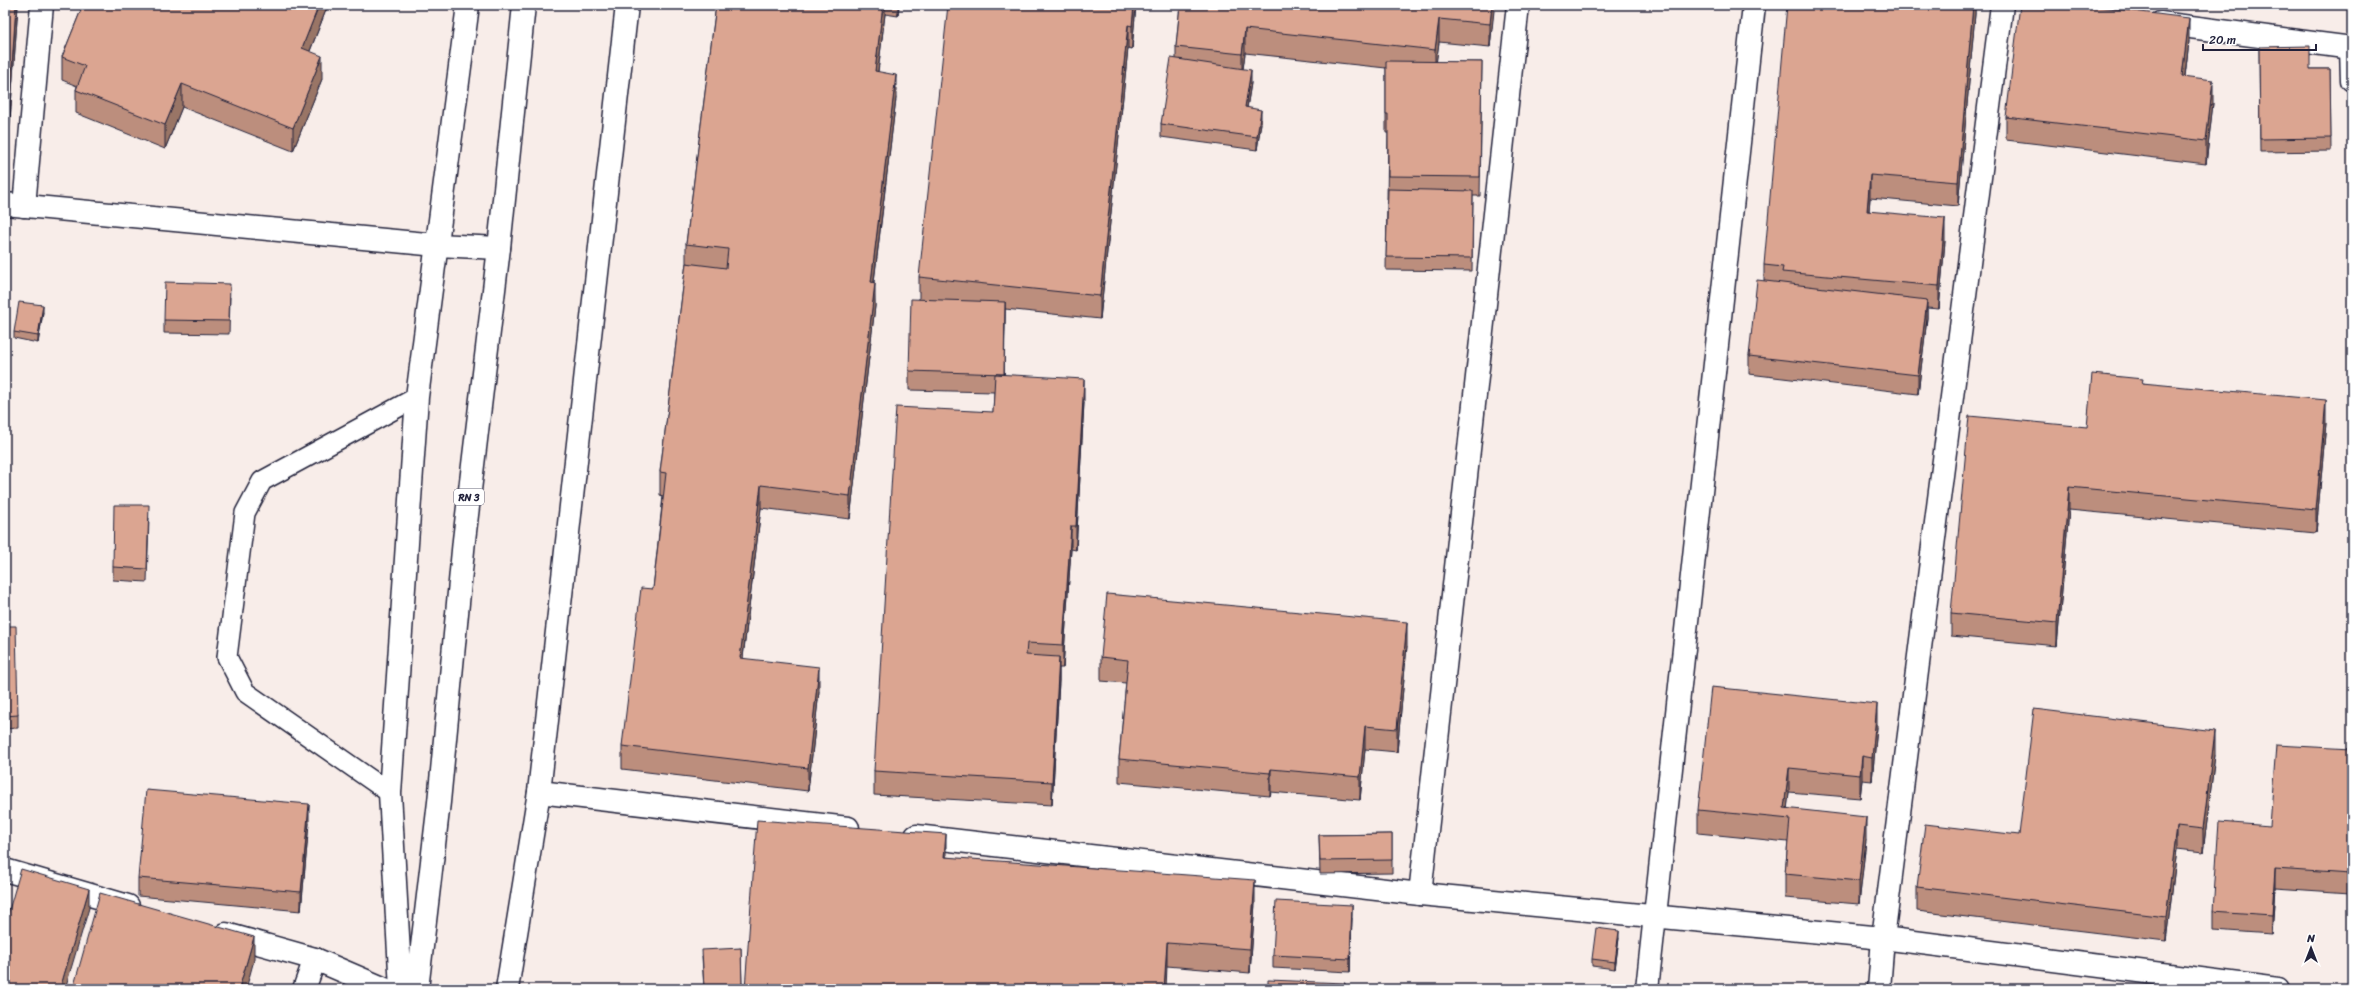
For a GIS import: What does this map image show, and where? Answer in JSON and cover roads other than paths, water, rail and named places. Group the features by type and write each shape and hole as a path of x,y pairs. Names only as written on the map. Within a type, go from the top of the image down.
{"main road":[{"path":"42,5 14,205 437,245 499,248"},
{"path":"401,989 390,794 417,397 468,5"},
{"name":"RN 3","path":"417,989 439,802 464,540 499,248 524,5"},
{"path":"508,989 539,792 627,5"},
{"path":"1420,894 1518,5"},
{"path":"1647,989 1754,5"},
{"path":"1879,989 1883,938 2002,5"},
{"path":"2141,21 2351,48 2352,80"},
{"path":"539,792 864,830"},
{"path":"896,834 1420,894 1883,938 2278,989"},
{"path":"5,870 150,912"},
{"path":"204,928 316,959 385,989"},
{"path":"304,989 316,959"}],"lane":[{"path":"390,794 245,692 227,658 245,513 262,481 417,397"}]}
